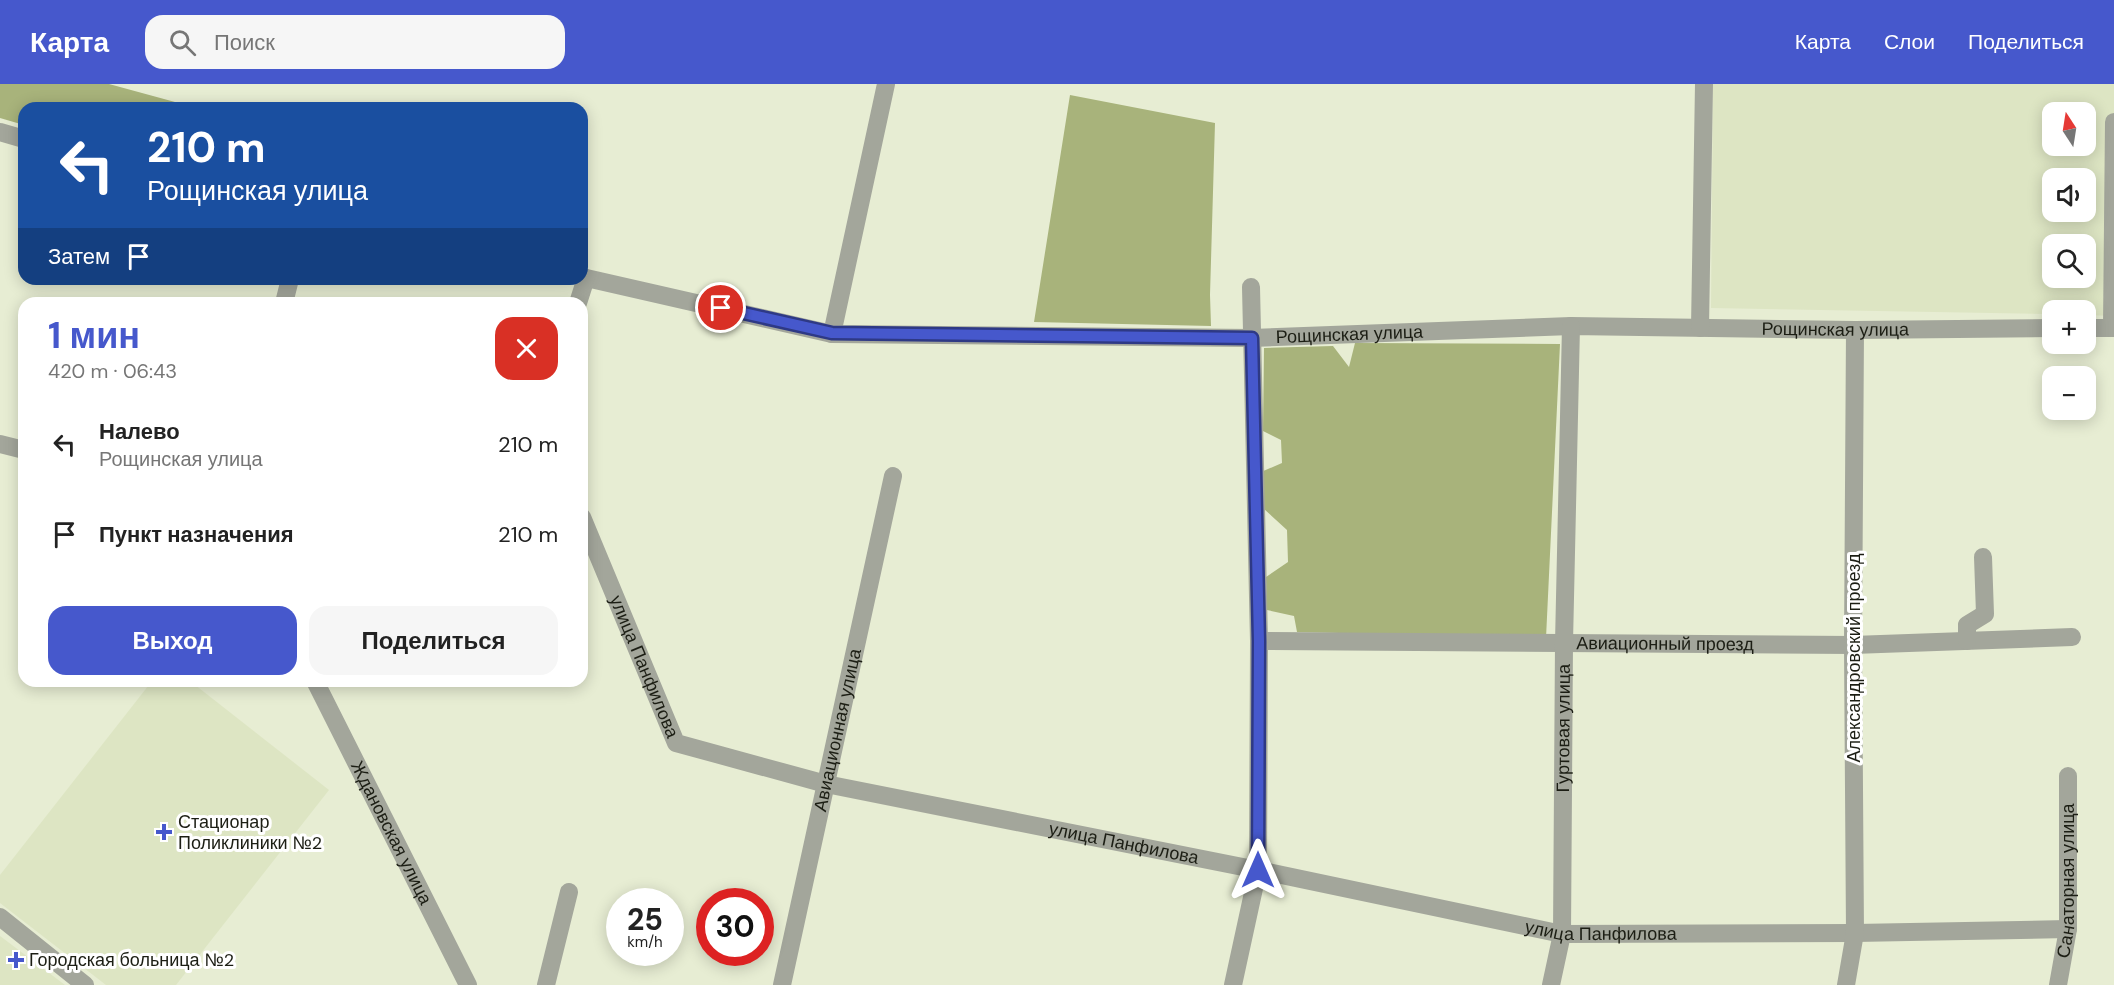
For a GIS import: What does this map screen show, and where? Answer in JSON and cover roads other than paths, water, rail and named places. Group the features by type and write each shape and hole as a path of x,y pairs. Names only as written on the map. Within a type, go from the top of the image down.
{"street":[{"path":"832,333 886,84"},
{"path":"1700,328 1704,84"},
{"path":"2096,328 2113,328 2114,122"},
{"path":"0,132 18,137"},
{"name":"Рощинская улица","path":"588,278 832,333 1252,338 1571,326 1855,330 2042,328"},
{"path":"1233,985 1258,870 1259,641 1251,287"},
{"name":"Гуртовая улица","path":"1551,985 1562,934 1564,643 1571,326"},
{"name":"Александровский проезд","path":"1846,985 1855,933 1853,645 1855,330"},
{"path":"0,444 18,448"},
{"name":"Авиационная улица","path":"782,985 893,476"},
{"name":"улица Панфилова","path":"588,531 676,743 826,784 1258,870 1562,934 1855,933 2068,929"},
{"path":"1967,641 1968,625 1985,614 1983,557"},
{"name":"Авиационный проезд","path":"1259,641 1853,645 2072,638"},
{"name":"Ждановская улица","path":"318,687 468,985"},
{"name":"Санаторная улица","path":"2058,985 2068,929 2068,776"},
{"path":"546,985 569,892"},
{"path":"0,917 85,985"}],"place":[{"name":"Стационар Поликлиники №2","path":"164,832"},
{"name":"Городская больница №2","path":"16,960"}]}
